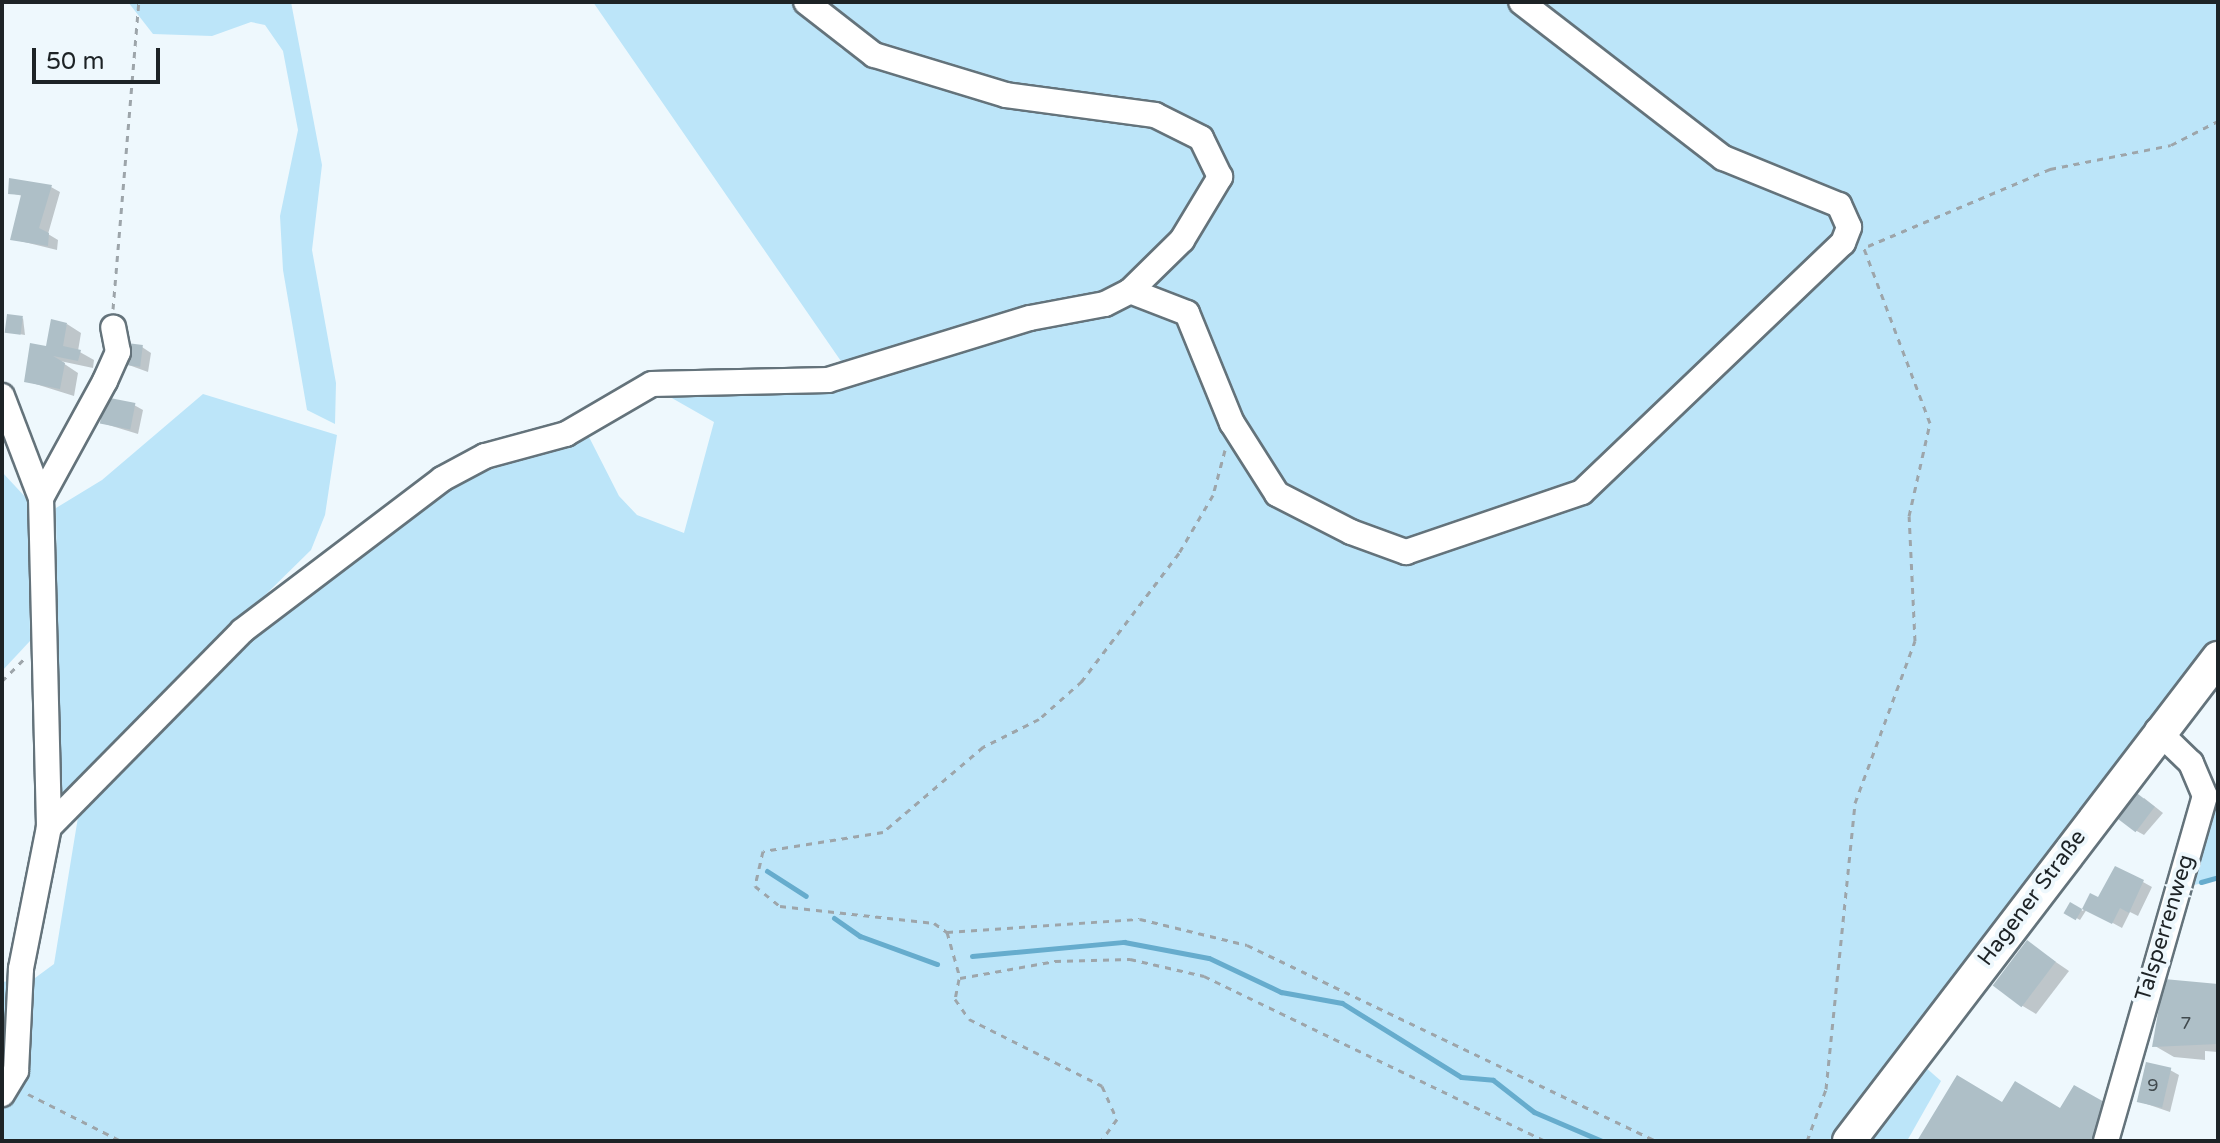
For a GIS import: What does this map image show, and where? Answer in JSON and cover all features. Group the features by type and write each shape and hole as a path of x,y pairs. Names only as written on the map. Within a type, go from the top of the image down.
{"main road":[{"name":"Hagener Straße","path":"1849,1141 2157,730 2218,658"}],"street":[{"path":"49,827 277,601 362,533 485,456 566,434 652,384 828,380 1130,291 1182,240 1220,177 1201,138 1155,115 1006,95 874,55 806,2"},
{"path":"1130,291 1187,313 1232,423 1277,494 1406,552 1438,546 1582,492 1856,245 1839,205 1723,158 1521,2"},
{"path":"41,498 118,352 113,327"},
{"path":"2,396 41,498 39,644 49,827 21,969 16,1071 5,1089"},
{"name":"Talsperrenweg","path":"2106,1141 2205,796 2191,763 2157,730"}],"path":[{"path":"113,327 139,2"},
{"path":"1807,1141 1826,1089 1855,803 1915,641 1909,516 1930,423 1856,245 2050,169 2171,145 2218,121"},
{"path":"1232,423 1213,495 1148,598 1082,681 1039,719 983,747 883,832 763,851 754,868 755,886 780,906 934,923 947,932 1140,919 1247,945 1657,1141"},
{"path":"2,681 39,644"},
{"path":"947,932 960,978 955,999 969,1019 1102,1086 1117,1119 1101,1141"},
{"path":"960,978 1055,961 1130,959 1204,976 1546,1141"},
{"path":"5,1089 121,1141"},
{"path":"1048,1141 1069,1141"}],"shaded area":[{"path":"128,2 291,2 322,165 312,250 336,383 335,424 307,410 283,270 280,216 298,130 283,51 265,25 251,22 212,36 153,34"},
{"path":"593,2 799,2 841,49 923,80 1011,103 1152,121 1199,143 1213,179 1222,175 1202,137 1155,114 1008,92 875,50 811,2 2218,2 2218,657 1849,1141 2,1141 2,982 35,978 54,964 79,811 225,661 371,542 469,477 589,437 619,496 637,515 684,533 714,422 663,393 671,377 685,375 702,392 809,390 916,368 1015,328 1102,308 1096,297 845,367"},
{"path":"203,394 337,435 325,515 311,550 59,798 56,508 102,480"},
{"path":"2,472 29,501 30,641 2,671"},
{"path":"2218,792 2218,880 2189,886"},
{"path":"1924,1066 1941,1081 1907,1141 1872,1141"}],"building":[{"path":"9,178 52,185 39,228 49,233 48,246 10,240 21,195 8,194"},
{"path":"7,314 23,316 21,335 5,333"},
{"path":"51,319 67,323 63,346 81,350 78,361 53,356 65,363 60,389 24,382 30,343 46,346"},
{"path":"127,343 143,345 140,367 124,365"},
{"path":"105,397 135,403 130,429 100,424"},
{"path":"2134,791 2155,807 2136,832 2115,817"},
{"path":"2115,866 2144,880 2129,913 2120,908 2112,924 2082,909 2090,893 2098,897"},
{"path":"2070,902 2082,909 2076,920 2064,913"},
{"path":"2027,940 2056,962 2021,1007 1993,986"},
{"path":"2164,979 2218,984 2218,1044 2152,1047"},
{"path":"2146,1062 2171,1068 2162,1108 2137,1102"},
{"path":"1957,1075 2002,1102 2015,1081 2060,1108 2074,1085 2106,1103 2097,1141 1917,1141"}],"waterway":[{"path":"767,871 806,896"},
{"path":"2201,882 2218,877"},
{"path":"834,918 860,936 937,964"},
{"path":"972,956 1124,942 1209,958 1281,992 1342,1003 1461,1077 1493,1080 1534,1112 1602,1141"}]}
